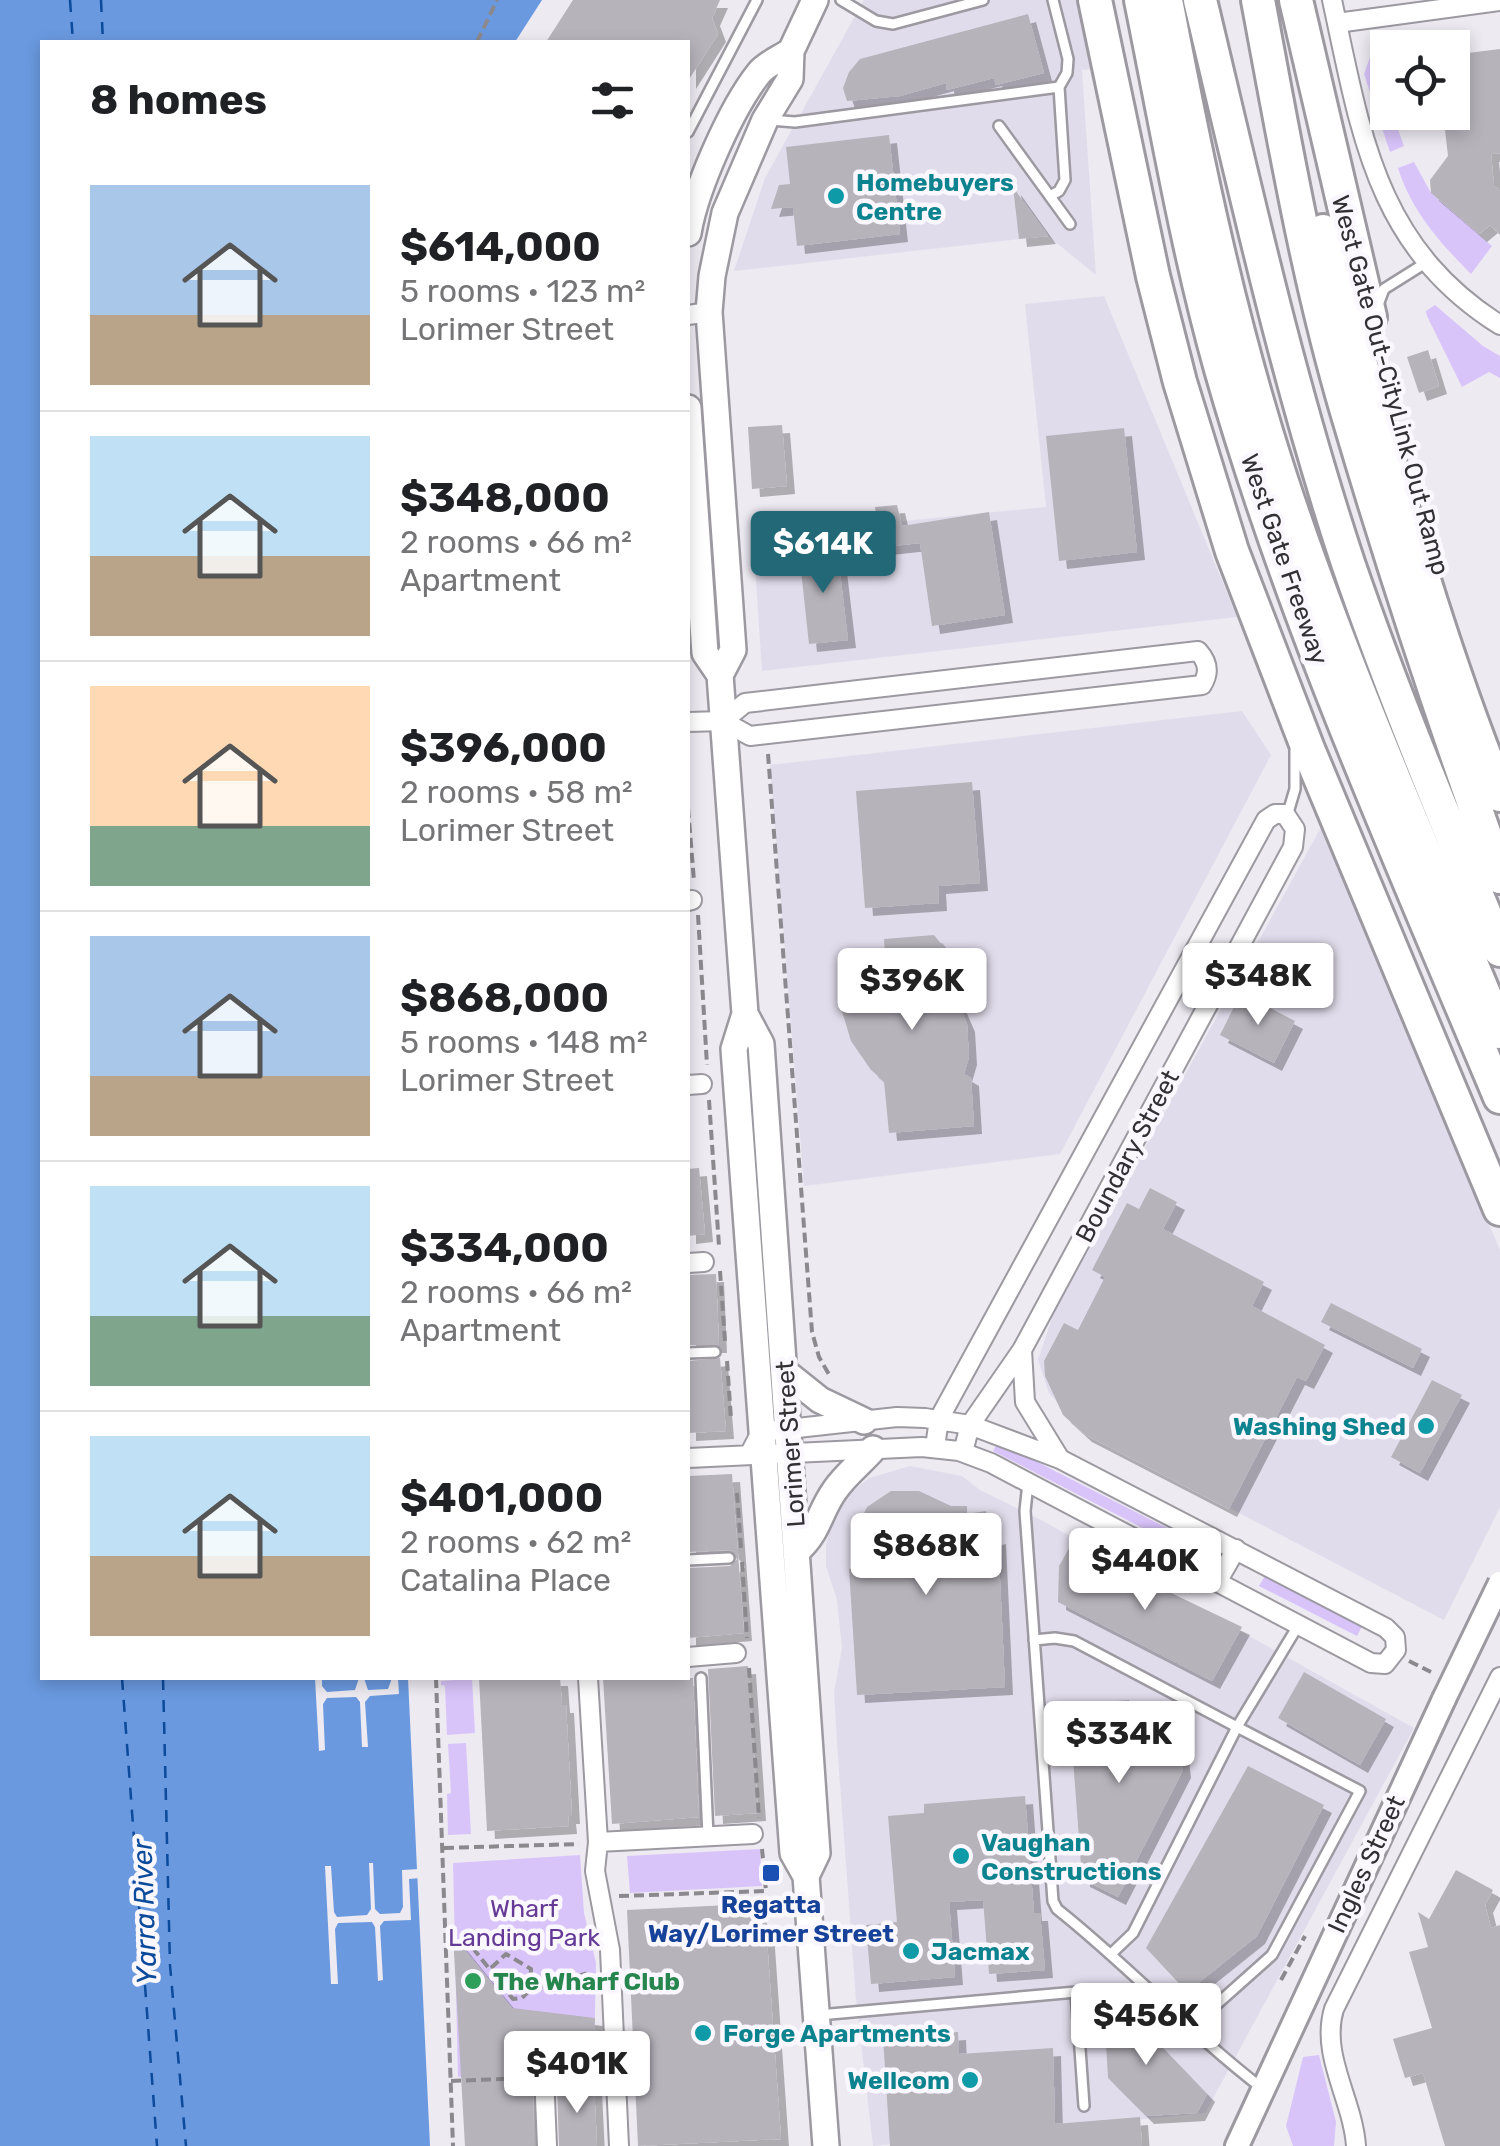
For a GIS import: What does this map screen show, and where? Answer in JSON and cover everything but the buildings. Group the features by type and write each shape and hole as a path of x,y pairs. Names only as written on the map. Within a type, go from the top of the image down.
{"highway":[{"path":"1094,0 1180,382 1232,551 1280,678 1500,1209"},
{"path":"1113,0 1181,310 1256,562 1298,676 1500,1161"},
{"name":"West Gate Freeway","path":"1141,0 1196,268 1222,370 1272,531 1324,670 1500,1096"},
{"path":"1166,0 1218,249 1278,471 1348,663 1500,1032"},
{"path":"1200,0 1288,360 1348,560 1412,738 1500,950"},
{"path":"1218,0 1255,231"},
{"path":"1258,0 1406,516 1470,719 1500,795"},
{"path":"1258,0 1301,227 1348,414 1439,707 1500,877"},
{"name":"West Gate Out-CityLink Out Ramp","path":"1296,0 1410,472 1500,767"}],"main road":[{"name":"Lorimer Street","path":"720,675 733,650 698,314 712,276 725,213 765,120 790,79 792,51 815,0"},
{"name":"Lorimer Street","path":"690,213 693,184 760,71 792,51"},
{"name":"Lorimer Street","path":"690,435 706,653 720,675 745,1014 734,1049 758,1447 793,1853 806,1876 826,2146"},
{"name":"Lorimer Street","path":"745,1014 762,1044 798,1551 817,1853 806,1876"},
{"path":"785,1372 820,1400 864,1421"},
{"path":"798,1551 814,1536 834,1490 873,1448"}],"street":[{"path":"1332,0 1372,168 1396,218 1427,262 1454,291 1500,324"},
{"path":"1337,23 1500,0"},
{"path":"690,722 723,720 744,703 1198,651 1206,659 1208,676 1202,685 746,736 723,720"},
{"path":"1024,670 1028,706"},
{"path":"884,686 888,721"},
{"name":"Boundary Street","path":"935,1447 939,1419 1266,820 1278,813 1287,816 1295,829 1294,847 1022,1350 970,1425 963,1452"},
{"path":"1022,1350 1026,1402 1060,1460"},
{"path":"690,1458 790,1441 864,1421 913,1417 970,1425 1060,1460 1236,1549 1386,1628 1395,1636 1397,1646 1388,1662 1374,1665 963,1452 935,1447 873,1448 790,1441"},
{"path":"1218,1582 1236,1549"},
{"name":"Ingles Street","path":"1237,2146 1500,1583"},
{"path":"690,1658 744,1653"},
{"name":"Ingles Street","path":"1356,2146 1331,2047 1334,2009 1500,1677"},
{"path":"588,1680 598,1842 597,1894 610,1950 619,2146"},
{"path":"598,1842 758,1832"},
{"path":"547,2146 544,2074 616,2070"}],"lane":[{"path":"690,128 758,0"},
{"path":"841,0 876,22 892,24 982,0"},
{"path":"1050,196 1059,191 1065,180 1059,87 1067,73 1068,59 1053,0"},
{"path":"765,120 795,122 1059,87"},
{"path":"999,126 1070,224"},
{"path":"1371,322 1384,289 1427,262"},
{"path":"1280,678 1295,748 1295,789 1287,816"},
{"path":"690,1354 715,1352"},
{"path":"1028,1483 1026,1511 1053,1901 1057,1910 1112,1953 1189,2029 1263,2088"},
{"path":"690,1560 729,1558"},
{"path":"1112,1953 1133,1933 1236,1727 1298,1624"},
{"path":"1034,1640 1074,1641 1360,1792 1272,1955 1189,2029"},
{"path":"701,1678 708,1836"},
{"path":"816,2015 1076,1992 1084,2106"}],"path":[{"path":"478,40 497,0"},
{"path":"771,733 767,762 812,1332 822,1365 836,1384"},
{"path":"690,831 696,901 690,900"},
{"path":"719,1246 728,1245"},
{"path":"730,1265 720,1266 732,1419"},
{"path":"619,1896 766,1891 744,1653 738,1493"},
{"path":"436,1680 453,2146"},
{"path":"444,1848 598,1842"},
{"path":"1282,1980 1305,1936"},
{"path":"447,1938 465,1938 513,1999 522,1998 530,1990 610,1967"},
{"path":"490,1968 506,1954 531,1968 530,1990"},
{"path":"450,2082 544,2074"}],"shaded area":[{"path":"864,0 1078,0 1097,69 1082,70 1096,275 1048,236 734,271 765,178"},
{"path":"1104,296 1237,617 762,671 753,536 1046,507 1025,304"},
{"path":"1242,711 1271,755 1060,1154 804,1186 770,765"},
{"path":"1325,820 1434,1098 1500,1250 1500,1507 1444,1620 1084,1432 1049,1393 1038,1360 1053,1315"},
{"path":"910,1466 962,1476 980,1490 1043,1521 1414,1728 1205,2113 873,2146 856,1999 837,1743 834,1692 842,1648 837,1600 826,1566 826,1545 833,1518 847,1496 869,1478"}],"green space":[{"path":"1370,57 1370,92 1364,74"},
{"path":"1383,130 1398,130 1404,146 1390,152"},
{"path":"1414,162 1431,193 1492,246 1471,274 1438,238 1411,198 1398,168"},
{"path":"1435,305 1500,356 1500,378 1489,372 1462,387 1427,316 1426,311"},
{"path":"998,1442 1177,1533 1172,1543 993,1451"},
{"path":"1265,1576 1362,1626 1357,1636 1259,1586"},
{"path":"472,1680 475,1733 447,1735 445,1686 441,1681"},
{"path":"466,1743 471,1834 448,1835 448,1744"},
{"path":"760,1849 762,1886 630,1893 627,1856"},
{"name":"Wharf Landing Park","path":"580,1855 584,1913 596,1963 594,2057 522,2060 522,2073 458,2077 453,1863"},
{"path":"1319,2055 1336,2122 1334,2146 1293,2146 1286,2126 1303,2057"}],"water":[{"name":"Yarra River","path":"0,0 542,0 516,40 40,40 40,1680 408,1680 430,2146 0,2146"}],"pier":[{"path":"315,1680 322,1680 327,1692 355,1690 358,1680 365,1680 368,1690 388,1689 391,1680 398,1680 399,1694 370,1696 365,1702 368,1747 362,1747 360,1702 356,1697 327,1698 323,1704 325,1750 319,1751"},
{"path":"369,1863 373,1863 375,1909 380,1914 400,1913 402,1870 419,1869 420,1878 409,1879 411,1920 384,1921 380,1926 383,1980 378,1981 372,1922 338,1923 338,1984 331,1984 325,1866 331,1866 337,1917 367,1915 371,1909"}],"ferry route":[{"path":"70,0 73,40"},
{"path":"101,0 103,40"},
{"path":"122,1680 157,2146"},
{"path":"163,1680 170,1965 186,2146"}],"place":[{"name":"Homebuyers Centre","path":"836,196"},
{"name":"Washing Shed","path":"1426,1426"},
{"name":"Vaughan Constructions","path":"961,1856"},
{"name":"Regatta Way/Lorimer Street","path":"771,1873"},
{"name":"Jacmax","path":"911,1951"},
{"name":"The Wharf Club","path":"473,1981"},
{"name":"Forge Apartments","path":"703,2033"},
{"name":"Wellcom","path":"970,2080"}]}
